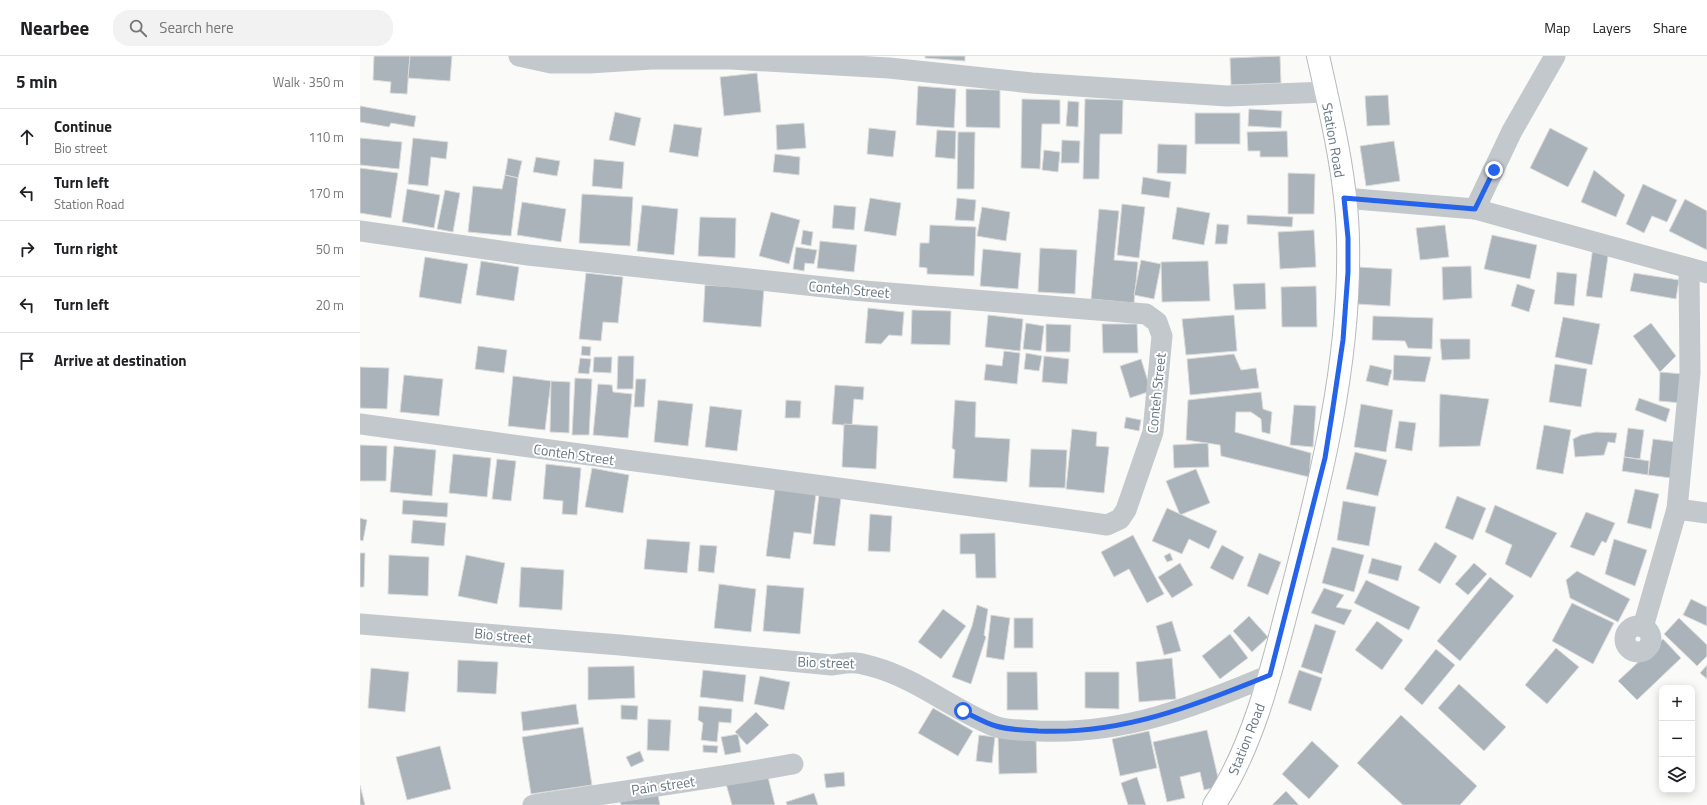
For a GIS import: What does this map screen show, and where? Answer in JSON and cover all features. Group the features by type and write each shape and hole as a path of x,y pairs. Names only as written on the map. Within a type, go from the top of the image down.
{"main road":[{"name":"Station Road","path":"1214,805 1226,788 1249,735 1270,675 1306,538 1328,442 1343,340 1348,238 1336,143 1318,56"}],"street":[{"path":"519,56 551,63 589,63 652,59 731,59 874,67 1032,83 1228,96 1326,92"},
{"path":"1475,209 1512,131 1555,56"},
{"path":"1344,198 1475,209 1698,271 1677,508 1643,627"},
{"name":"Conteh Street","path":"360,231 528,255 845,289 1146,314 1157,322 1162,336 1153,432 1126,510 1120,519 1107,525 884,492 595,457 360,424"},
{"path":"1677,508 1707,513"},
{"name":"Bio street","path":"360,624 620,645 832,665 858,662 908,680 963,711 995,726 1021,730 1055,732 1098,729 1158,717 1198,705 1270,675"},
{"name":"Pain street","path":"533,805 645,787 718,778 793,764"}],"building":[{"path":"374,56 410,56 407,94 390,93 391,82 373,80"},
{"path":"410,56 452,56 450,81 408,78"},
{"path":"925,56 965,56 965,61 925,58"},
{"path":"1280,56 1281,83 1231,85 1230,58"},
{"path":"757,73 761,112 724,116 720,77"},
{"path":"918,86 956,89 954,128 916,125"},
{"path":"966,89 1000,90 1000,128 966,127"},
{"path":"1388,95 1390,125 1367,126 1365,96"},
{"path":"1022,99 1060,100 1060,124 1042,124 1040,169 1021,168"},
{"path":"1085,99 1123,100 1122,134 1100,134 1099,179 1083,179"},
{"path":"1068,101 1079,102 1078,127 1066,126"},
{"path":"360,106 416,116 414,127 391,123 389,127 360,122"},
{"path":"1249,109 1282,111 1281,128 1248,126"},
{"path":"615,112 641,118 635,146 609,140"},
{"path":"1195,113 1240,113 1240,144 1195,144"},
{"path":"804,123 806,148 777,150 776,125"},
{"path":"674,124 702,128 698,157 669,152"},
{"path":"869,128 896,131 893,157 867,154"},
{"path":"1550,128 1588,148 1568,187 1530,168"},
{"path":"937,130 956,131 955,159 935,157"},
{"path":"1287,131 1288,157 1260,157 1260,151 1248,151 1247,132"},
{"path":"958,132 975,132 974,189 957,189"},
{"path":"360,138 402,142 399,169 360,165"},
{"path":"413,138 448,142 446,159 431,157 428,186 408,184"},
{"path":"1062,140 1080,141 1079,163 1061,163"},
{"path":"1394,141 1400,181 1366,186 1360,146"},
{"path":"1158,144 1187,145 1186,174 1157,173"},
{"path":"1044,150 1060,152 1058,172 1042,170"},
{"path":"775,154 800,157 799,175 773,172"},
{"path":"536,157 560,161 557,176 533,172"},
{"path":"508,158 522,161 518,178 505,175"},
{"path":"594,159 624,162 622,189 592,186"},
{"path":"360,168 398,173 391,218 360,213"},
{"path":"1594,170 1625,195 1616,217 1581,202"},
{"path":"1288,173 1315,174 1314,214 1288,214"},
{"path":"505,175 518,178 511,236 468,232 473,186 502,189"},
{"path":"1143,177 1171,182 1169,198 1141,194"},
{"path":"1643,184 1677,200 1667,222 1652,216 1644,233 1626,224"},
{"path":"407,189 440,195 434,228 402,222"},
{"path":"445,190 460,193 453,232 437,229"},
{"path":"582,194 633,197 630,246 579,243"},
{"path":"870,198 901,203 896,236 864,231"},
{"path":"957,198 976,200 974,221 955,220"},
{"path":"1685,199 1707,211 1707,250 1669,231"},
{"path":"522,202 566,209 561,242 517,235"},
{"path":"1122,204 1145,207 1139,258 1117,255"},
{"path":"642,205 678,209 674,255 637,251"},
{"path":"834,205 856,207 854,230 832,228"},
{"path":"982,207 1010,212 1006,241 977,236"},
{"path":"1177,207 1210,213 1204,245 1172,239"},
{"path":"1099,209 1119,211 1114,260 1138,262 1134,303 1091,299"},
{"path":"771,212 800,220 789,264 759,256"},
{"path":"1247,215 1293,217 1292,227 1247,224"},
{"path":"700,217 736,218 735,258 698,256"},
{"path":"1217,224 1229,225 1227,244 1215,244"},
{"path":"930,225 976,227 974,276 927,274 927,268 919,267 920,243 929,243"},
{"path":"1445,225 1449,257 1420,260 1416,228"},
{"path":"803,230 813,232 811,246 801,244"},
{"path":"1314,230 1316,267 1280,269 1278,232"},
{"path":"1492,235 1537,245 1530,279 1484,269"},
{"path":"820,241 857,245 854,272 817,268"},
{"path":"796,247 817,250 814,264 805,263 804,271 793,269"},
{"path":"1593,247 1609,249 1602,298 1586,296"},
{"path":"1040,248 1077,250 1075,294 1038,292"},
{"path":"983,249 1021,253 1018,289 980,286"},
{"path":"425,257 468,264 461,304 419,297"},
{"path":"1141,260 1161,264 1154,299 1134,295"},
{"path":"481,261 519,267 514,301 476,295"},
{"path":"1208,261 1210,301 1162,302 1161,262"},
{"path":"1471,266 1472,298 1443,300 1442,267"},
{"path":"1358,267 1392,269 1390,306 1357,304"},
{"path":"1557,272 1577,274 1574,306 1554,304"},
{"path":"586,273 623,277 618,323 603,322 601,341 579,339"},
{"path":"1634,273 1679,280 1676,299 1630,291"},
{"path":"1265,283 1266,309 1235,310 1233,284"},
{"path":"1517,284 1535,290 1529,312 1511,306"},
{"path":"705,285 764,289 761,327 703,322"},
{"path":"1316,286 1317,327 1282,327 1281,287"},
{"path":"868,308 904,312 902,336 889,335 881,344 865,343"},
{"path":"912,310 951,311 950,345 911,344"},
{"path":"988,315 1023,319 1020,351 985,347"},
{"path":"1234,315 1237,351 1186,355 1182,319"},
{"path":"1373,316 1433,318 1432,349 1408,348 1405,341 1372,340"},
{"path":"1563,317 1600,324 1592,365 1555,357"},
{"path":"1026,323 1044,326 1041,351 1023,349"},
{"path":"1651,323 1676,356 1660,372 1633,336"},
{"path":"1046,324 1071,325 1070,352 1046,352"},
{"path":"1102,324 1137,324 1138,353 1103,353"},
{"path":"1440,339 1470,339 1470,359 1442,360"},
{"path":"478,346 507,350 504,373 475,369"},
{"path":"582,346 591,347 590,356 581,355"},
{"path":"1004,351 1020,353 1017,384 984,380 986,364 1002,366"},
{"path":"1026,353 1042,356 1039,371 1024,369"},
{"path":"1234,354 1241,370 1256,368 1259,388 1190,395 1187,359"},
{"path":"1394,355 1431,357 1425,382 1393,380"},
{"path":"618,356 634,356 633,389 617,389"},
{"path":"1044,356 1069,359 1067,384 1042,382"},
{"path":"594,357 612,357 611,373 593,372"},
{"path":"580,358 591,359 589,374 578,373"},
{"path":"1141,359 1151,391 1130,398 1120,366"},
{"path":"1555,364 1587,369 1581,407 1549,402"},
{"path":"1370,365 1392,370 1388,386 1366,381"},
{"path":"360,367 389,368 387,409 360,408"},
{"path":"1660,372 1683,374 1681,403 1659,401"},
{"path":"404,375 443,379 439,416 400,412"},
{"path":"513,376 551,381 545,430 508,426"},
{"path":"575,378 592,379 589,435 572,435"},
{"path":"636,379 646,379 644,407 634,407"},
{"path":"551,381 570,382 569,433 550,432"},
{"path":"598,384 612,385 613,392 632,394 628,438 593,435"},
{"path":"835,385 864,387 863,400 854,399 852,426 832,424"},
{"path":"1261,392 1263,409 1272,412 1270,434 1262,432 1261,419 1251,412 1236,412 1235,432 1311,453 1309,477 1221,456 1220,445 1186,440 1188,400"},
{"path":"1440,394 1489,399 1480,446 1439,447"},
{"path":"1639,398 1670,409 1666,422 1635,410"},
{"path":"658,400 693,404 688,446 654,442"},
{"path":"786,400 801,401 800,418 785,418"},
{"path":"955,400 976,402 975,437 1010,439 1007,482 953,478 955,450 952,448"},
{"path":"1361,404 1393,410 1386,452 1354,447"},
{"path":"1294,405 1316,406 1313,447 1290,445"},
{"path":"710,406 742,410 737,451 705,447"},
{"path":"1126,417 1141,420 1139,431 1124,428"},
{"path":"1399,421 1416,423 1412,451 1395,448"},
{"path":"844,424 878,426 876,469 842,467"},
{"path":"1544,425 1571,430 1563,474 1536,469"},
{"path":"1628,428 1644,430 1640,459 1624,457"},
{"path":"1072,429 1097,432 1096,446 1109,447 1104,493 1066,489"},
{"path":"1596,432 1617,433 1615,443 1608,442 1604,455 1575,457 1573,439 1581,435"},
{"path":"1653,439 1677,442 1671,478 1648,475"},
{"path":"1208,443 1209,467 1174,468 1173,445"},
{"path":"360,445 387,446 386,481 360,481"},
{"path":"394,446 436,450 432,496 390,492"},
{"path":"1031,449 1067,450 1065,488 1029,487"},
{"path":"1355,452 1387,460 1378,496 1346,489"},
{"path":"453,454 491,458 487,497 449,493"},
{"path":"1624,457 1649,461 1648,475 1622,471"},
{"path":"497,459 516,461 511,501 492,499"},
{"path":"546,464 581,468 577,515 562,514 563,501 543,499"},
{"path":"592,468 629,475 623,513 585,507"},
{"path":"1196,469 1210,503 1180,515 1166,481"},
{"path":"775,488 816,494 811,534 794,532 790,559 766,556"},
{"path":"1635,489 1659,494 1651,529 1627,523"},
{"path":"819,495 841,498 835,546 813,544"},
{"path":"1457,496 1486,508 1473,540 1445,528"},
{"path":"403,500 448,503 447,517 402,514"},
{"path":"1343,501 1376,507 1369,546 1337,540"},
{"path":"1495,505 1557,533 1531,578 1505,564 1512,545 1485,532"},
{"path":"1167,508 1217,531 1209,549 1189,539 1182,554 1152,541"},
{"path":"1586,512 1615,523 1606,543 1602,541 1594,556 1570,547"},
{"path":"870,514 892,516 890,552 868,551"},
{"path":"360,518 367,520 363,541 360,540"},
{"path":"413,520 446,523 444,546 411,543"},
{"path":"995,533 996,578 976,578 975,554 960,554 960,534"},
{"path":"1133,535 1164,594 1147,603 1129,569 1114,577 1101,552"},
{"path":"647,539 690,542 687,573 644,569"},
{"path":"1614,539 1647,550 1635,586 1605,574"},
{"path":"1435,542 1457,556 1440,584 1418,570"},
{"path":"700,545 717,546 714,573 698,571"},
{"path":"1222,545 1244,557 1233,580 1210,568"},
{"path":"1332,547 1364,555 1354,592 1322,583"},
{"path":"360,553 365,553 364,587 360,587"},
{"path":"1170,553 1173,560 1167,562 1164,556"},
{"path":"1259,553 1281,562 1268,595 1247,586"},
{"path":"389,555 429,557 428,596 388,594"},
{"path":"466,555 505,563 497,604 458,596"},
{"path":"1372,558 1402,566 1398,581 1368,573"},
{"path":"1180,563 1193,585 1172,598 1158,577"},
{"path":"1474,563 1487,574 1468,595 1455,584"},
{"path":"521,567 564,570 562,610 519,607"},
{"path":"1577,571 1630,599 1618,622 1570,598 1566,580"},
{"path":"1490,577 1514,596 1460,661 1437,641"},
{"path":"1366,580 1420,607 1409,630 1354,603"},
{"path":"719,584 756,589 751,632 714,628"},
{"path":"767,585 804,588 800,634 763,631"},
{"path":"1324,588 1344,595 1336,607 1352,610 1344,625 1311,613"},
{"path":"1691,599 1707,607 1707,626 1683,615"},
{"path":"1572,603 1614,623 1593,664 1552,641"},
{"path":"977,605 988,609 984,635 986,637 971,684 952,677 972,626"},
{"path":"943,609 966,626 941,659 918,642"},
{"path":"991,615 1010,618 1004,660 986,657"},
{"path":"1249,616 1268,637 1252,652 1233,631"},
{"path":"1014,618 1033,618 1033,648 1014,648"},
{"path":"1679,618 1707,645 1707,656 1697,666 1664,634"},
{"path":"1172,621 1181,651 1164,655 1156,626"},
{"path":"1377,621 1403,640 1382,670 1355,650"},
{"path":"1315,624 1336,631 1322,674 1301,667"},
{"path":"1230,634 1248,658 1220,679 1202,656"},
{"path":"1663,639 1681,658 1637,700 1618,681"},
{"path":"1556,648 1579,667 1547,704 1525,685"},
{"path":"1436,649 1455,665 1422,705 1404,689"},
{"path":"1172,658 1176,699 1139,702 1136,662"},
{"path":"458,660 498,662 496,694 457,692"},
{"path":"1707,665 1707,679 1700,673"},
{"path":"634,666 635,698 588,700 588,667"},
{"path":"371,668 409,672 405,712 368,708"},
{"path":"703,670 746,675 743,702 700,697"},
{"path":"1299,670 1322,678 1311,711 1288,703"},
{"path":"1007,672 1037,672 1038,710 1007,710"},
{"path":"1085,672 1119,672 1119,709 1085,708"},
{"path":"760,676 790,682 784,710 754,704"},
{"path":"1459,684 1506,727 1484,751 1438,708"},
{"path":"576,704 579,724 523,731 521,712"},
{"path":"621,705 638,706 637,720 621,719"},
{"path":"699,706 732,709 731,723 719,722 717,742 701,740 703,723 698,720"},
{"path":"933,708 973,731 958,756 918,733"},
{"path":"756,712 769,725 747,745 735,732"},
{"path":"1401,715 1477,786 1460,805 1403,805 1357,763"},
{"path":"648,719 671,720 669,751 647,750"},
{"path":"583,727 592,785 531,794 522,737"},
{"path":"1207,730 1220,786 1204,790 1200,772 1180,777 1185,798 1167,802 1153,742"},
{"path":"1149,731 1157,768 1120,776 1112,739"},
{"path":"738,734 741,752 725,755 721,737"},
{"path":"979,735 995,737 992,763 976,761"},
{"path":"998,735 1036,735 1037,773 999,774"},
{"path":"1312,741 1339,766 1309,799 1282,774"},
{"path":"703,745 718,746 717,753 703,752"},
{"path":"440,746 451,789 407,800 396,757"},
{"path":"640,751 644,761 631,767 626,757"},
{"path":"844,772 845,786 826,788 824,774"},
{"path":"767,773 775,805 732,805 726,784"},
{"path":"1137,777 1146,805 1128,805 1121,783"},
{"path":"360,785 365,805 360,805"},
{"path":"1286,791 1299,805 1272,805"},
{"path":"814,793 818,805 787,805 786,802"},
{"path":"658,795 660,805 621,805 620,802"}],"route":[{"path":"963,711 995,726 1021,730 1055,732 1098,729 1158,717 1179,711 1198,705 1270,675 1306,538 1325,458 1332,414 1343,340 1348,272 1348,238 1344,198 1475,209 1494,170"}]}
